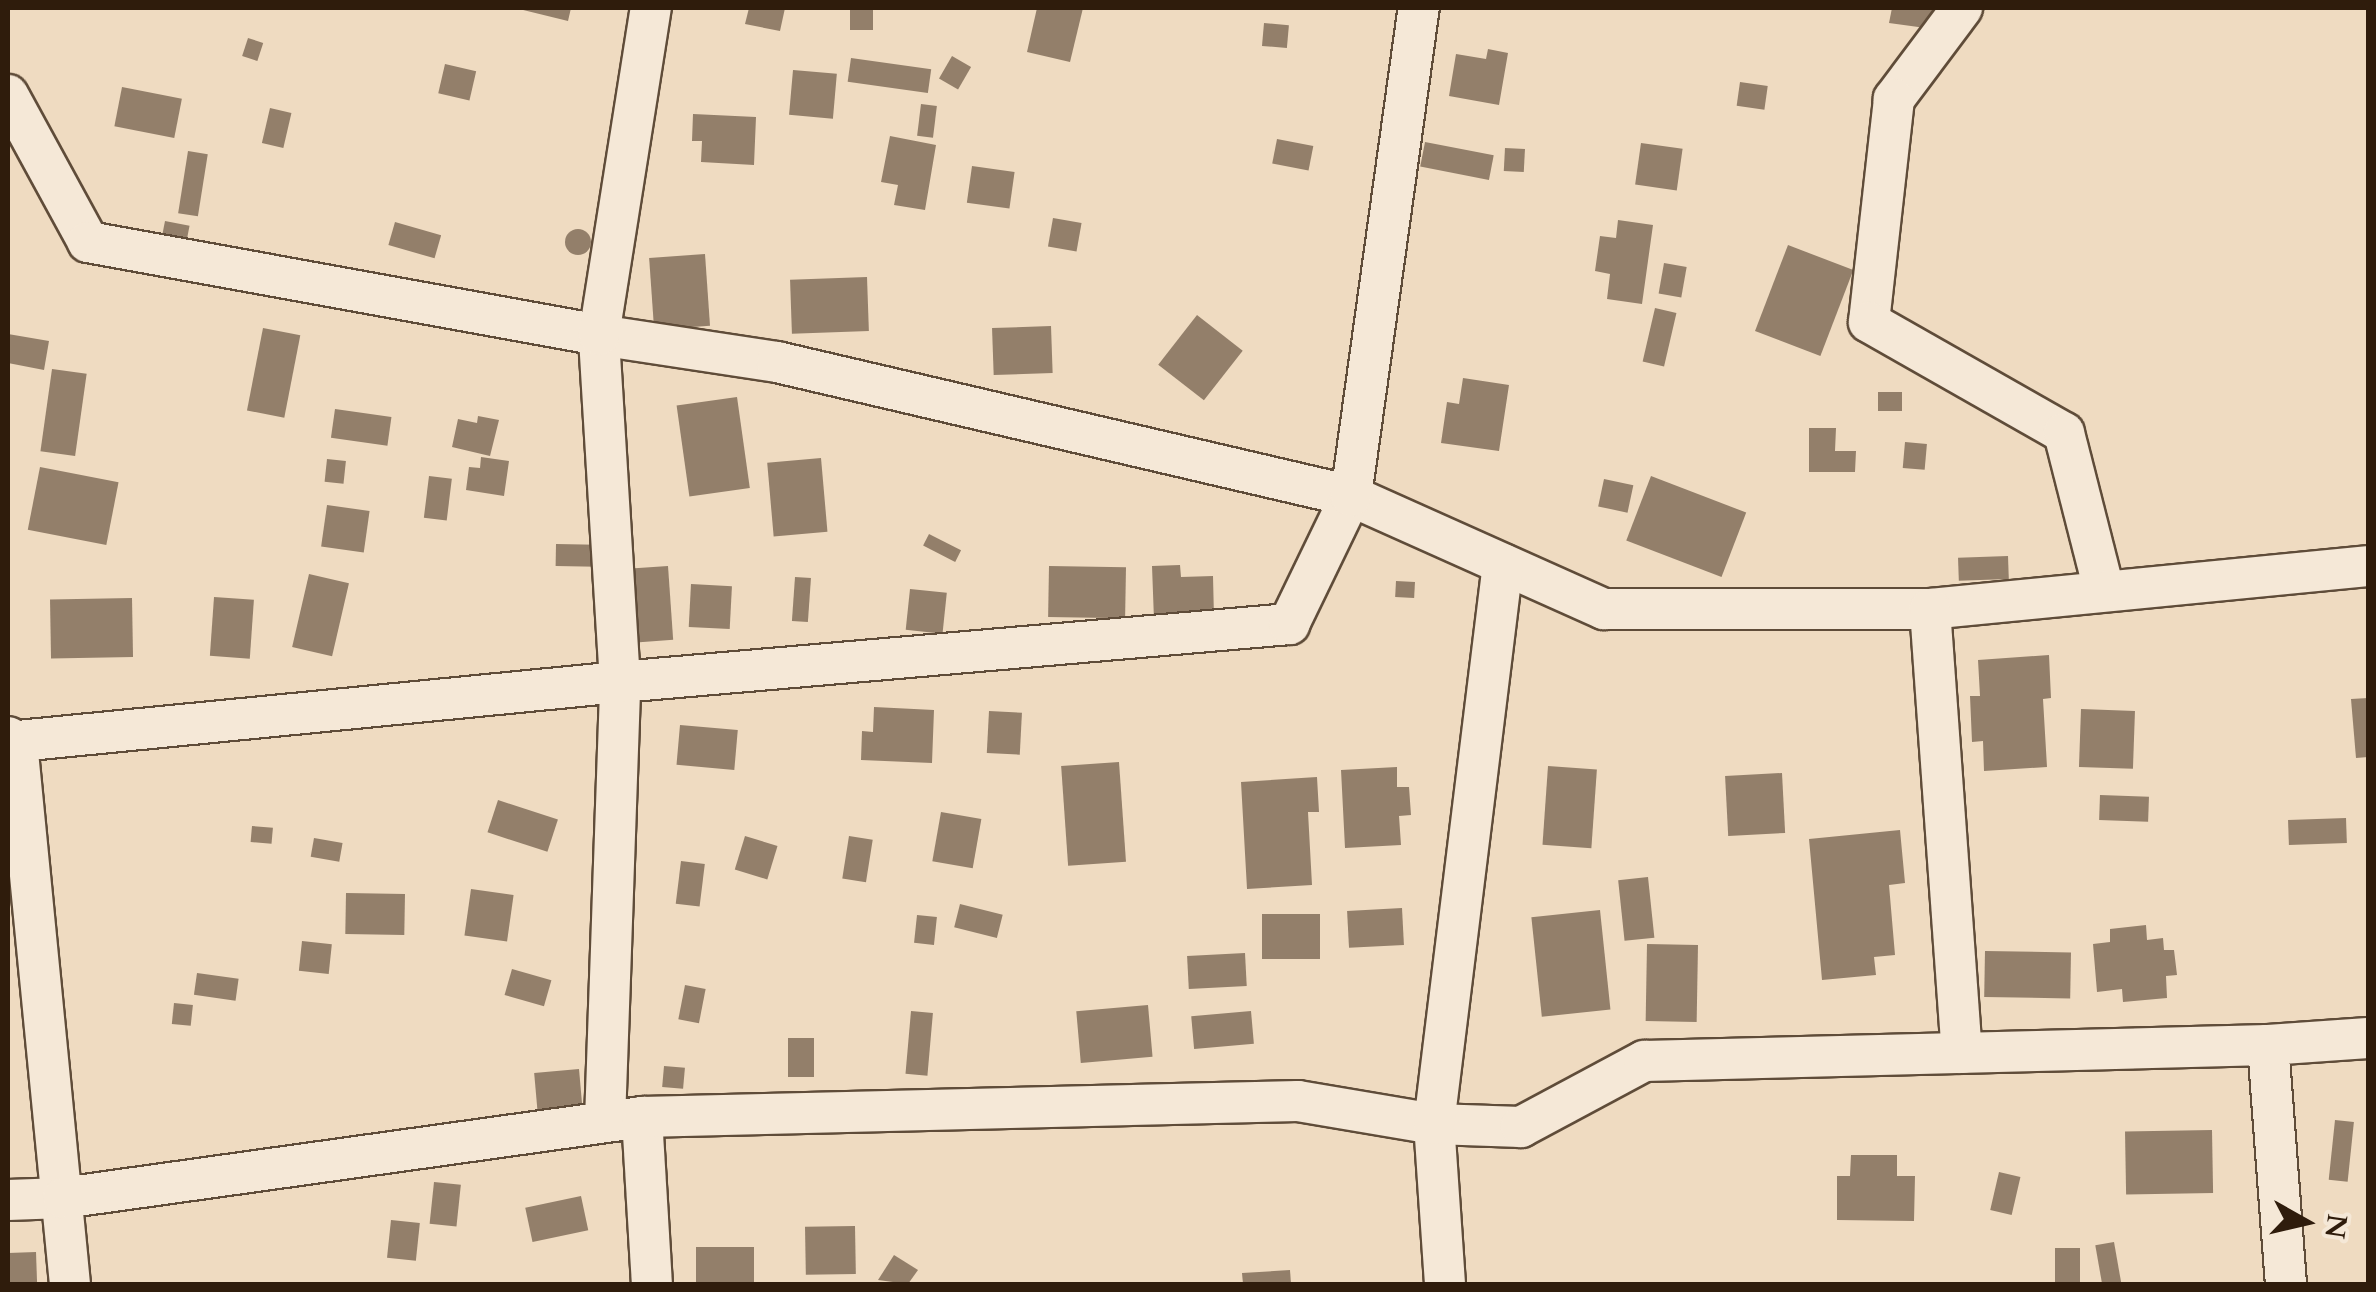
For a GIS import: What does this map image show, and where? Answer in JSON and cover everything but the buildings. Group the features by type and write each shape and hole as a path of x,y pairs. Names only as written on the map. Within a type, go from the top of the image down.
{"street":[{"path":"652,8 599,335 620,682 624,1119 652,1284"},
{"path":"70,1284 11,740 1289,624 1351,496 1419,8"},
{"path":"1962,8 1894,99 1869,322 2064,433 2104,590"},
{"path":"8,96 88,242 599,335 778,362 1351,496 1604,609 1930,609 2368,566"},
{"path":"1446,1284 1434,1124 1503,564"},
{"path":"1930,609 1962,1053"},
{"path":"8,1200 63,1198 624,1119 1298,1101 1434,1124 1521,1128 1644,1061 2268,1045 2368,1038"},
{"path":"2268,1045 2286,1284"}]}
